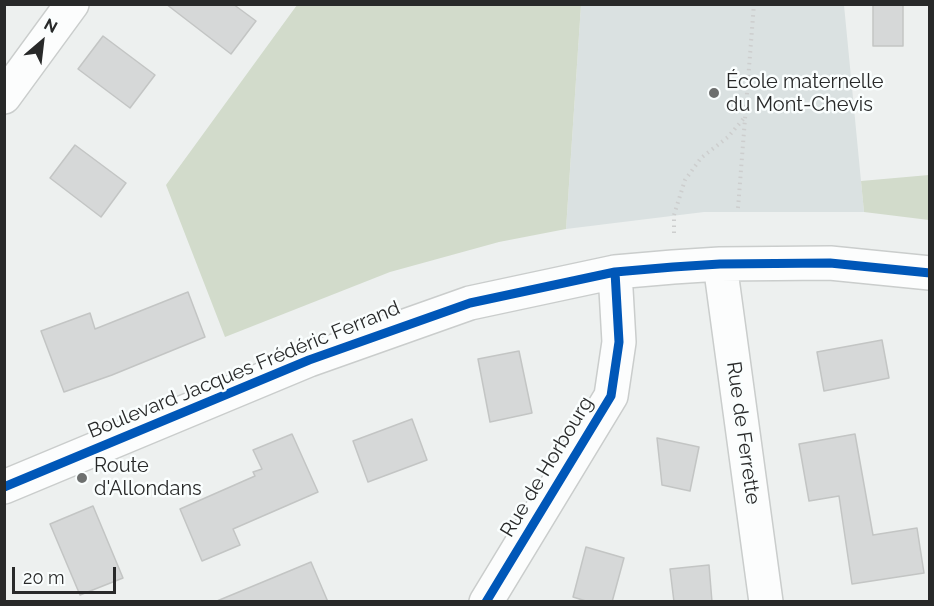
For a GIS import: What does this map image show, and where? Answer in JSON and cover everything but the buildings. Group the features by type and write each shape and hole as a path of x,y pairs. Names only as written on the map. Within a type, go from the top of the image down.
{"street":[{"path":"4,97 72,4"},
{"name":"Boulevard Jacques Frédéric Ferrand","path":"4,487 309,360 459,306 615,272 673,267 720,264 830,263 930,273"},
{"name":"Rue de Ferrette","path":"720,264 766,602"},
{"name":"Rue de Horbourg","path":"486,602 611,396 619,342 615,272"}],"path":[{"path":"738,208 754,4"},
{"path":"673,267 674,215 685,180 701,158 728,137 746,116"}],"shaded area":[{"name":"École maternelle du Mont-Chevis","path":"581,5 844,5 864,212 704,212 566,229"}],"green space":[{"path":"297,5 581,5 566,229 499,242 390,272 225,337 166,185"},
{"path":"929,175 929,220 864,212 861,181"}],"cycle path":[{"path":"4,487 309,360 470,303 615,272 673,267 720,264 830,263 930,273"},
{"path":"486,602 611,396 619,342 615,272"}],"place":[{"name":"École maternelle du Mont-Chevis","path":"714,93"},
{"name":"Route d'Allondans","path":"82,478"}]}
